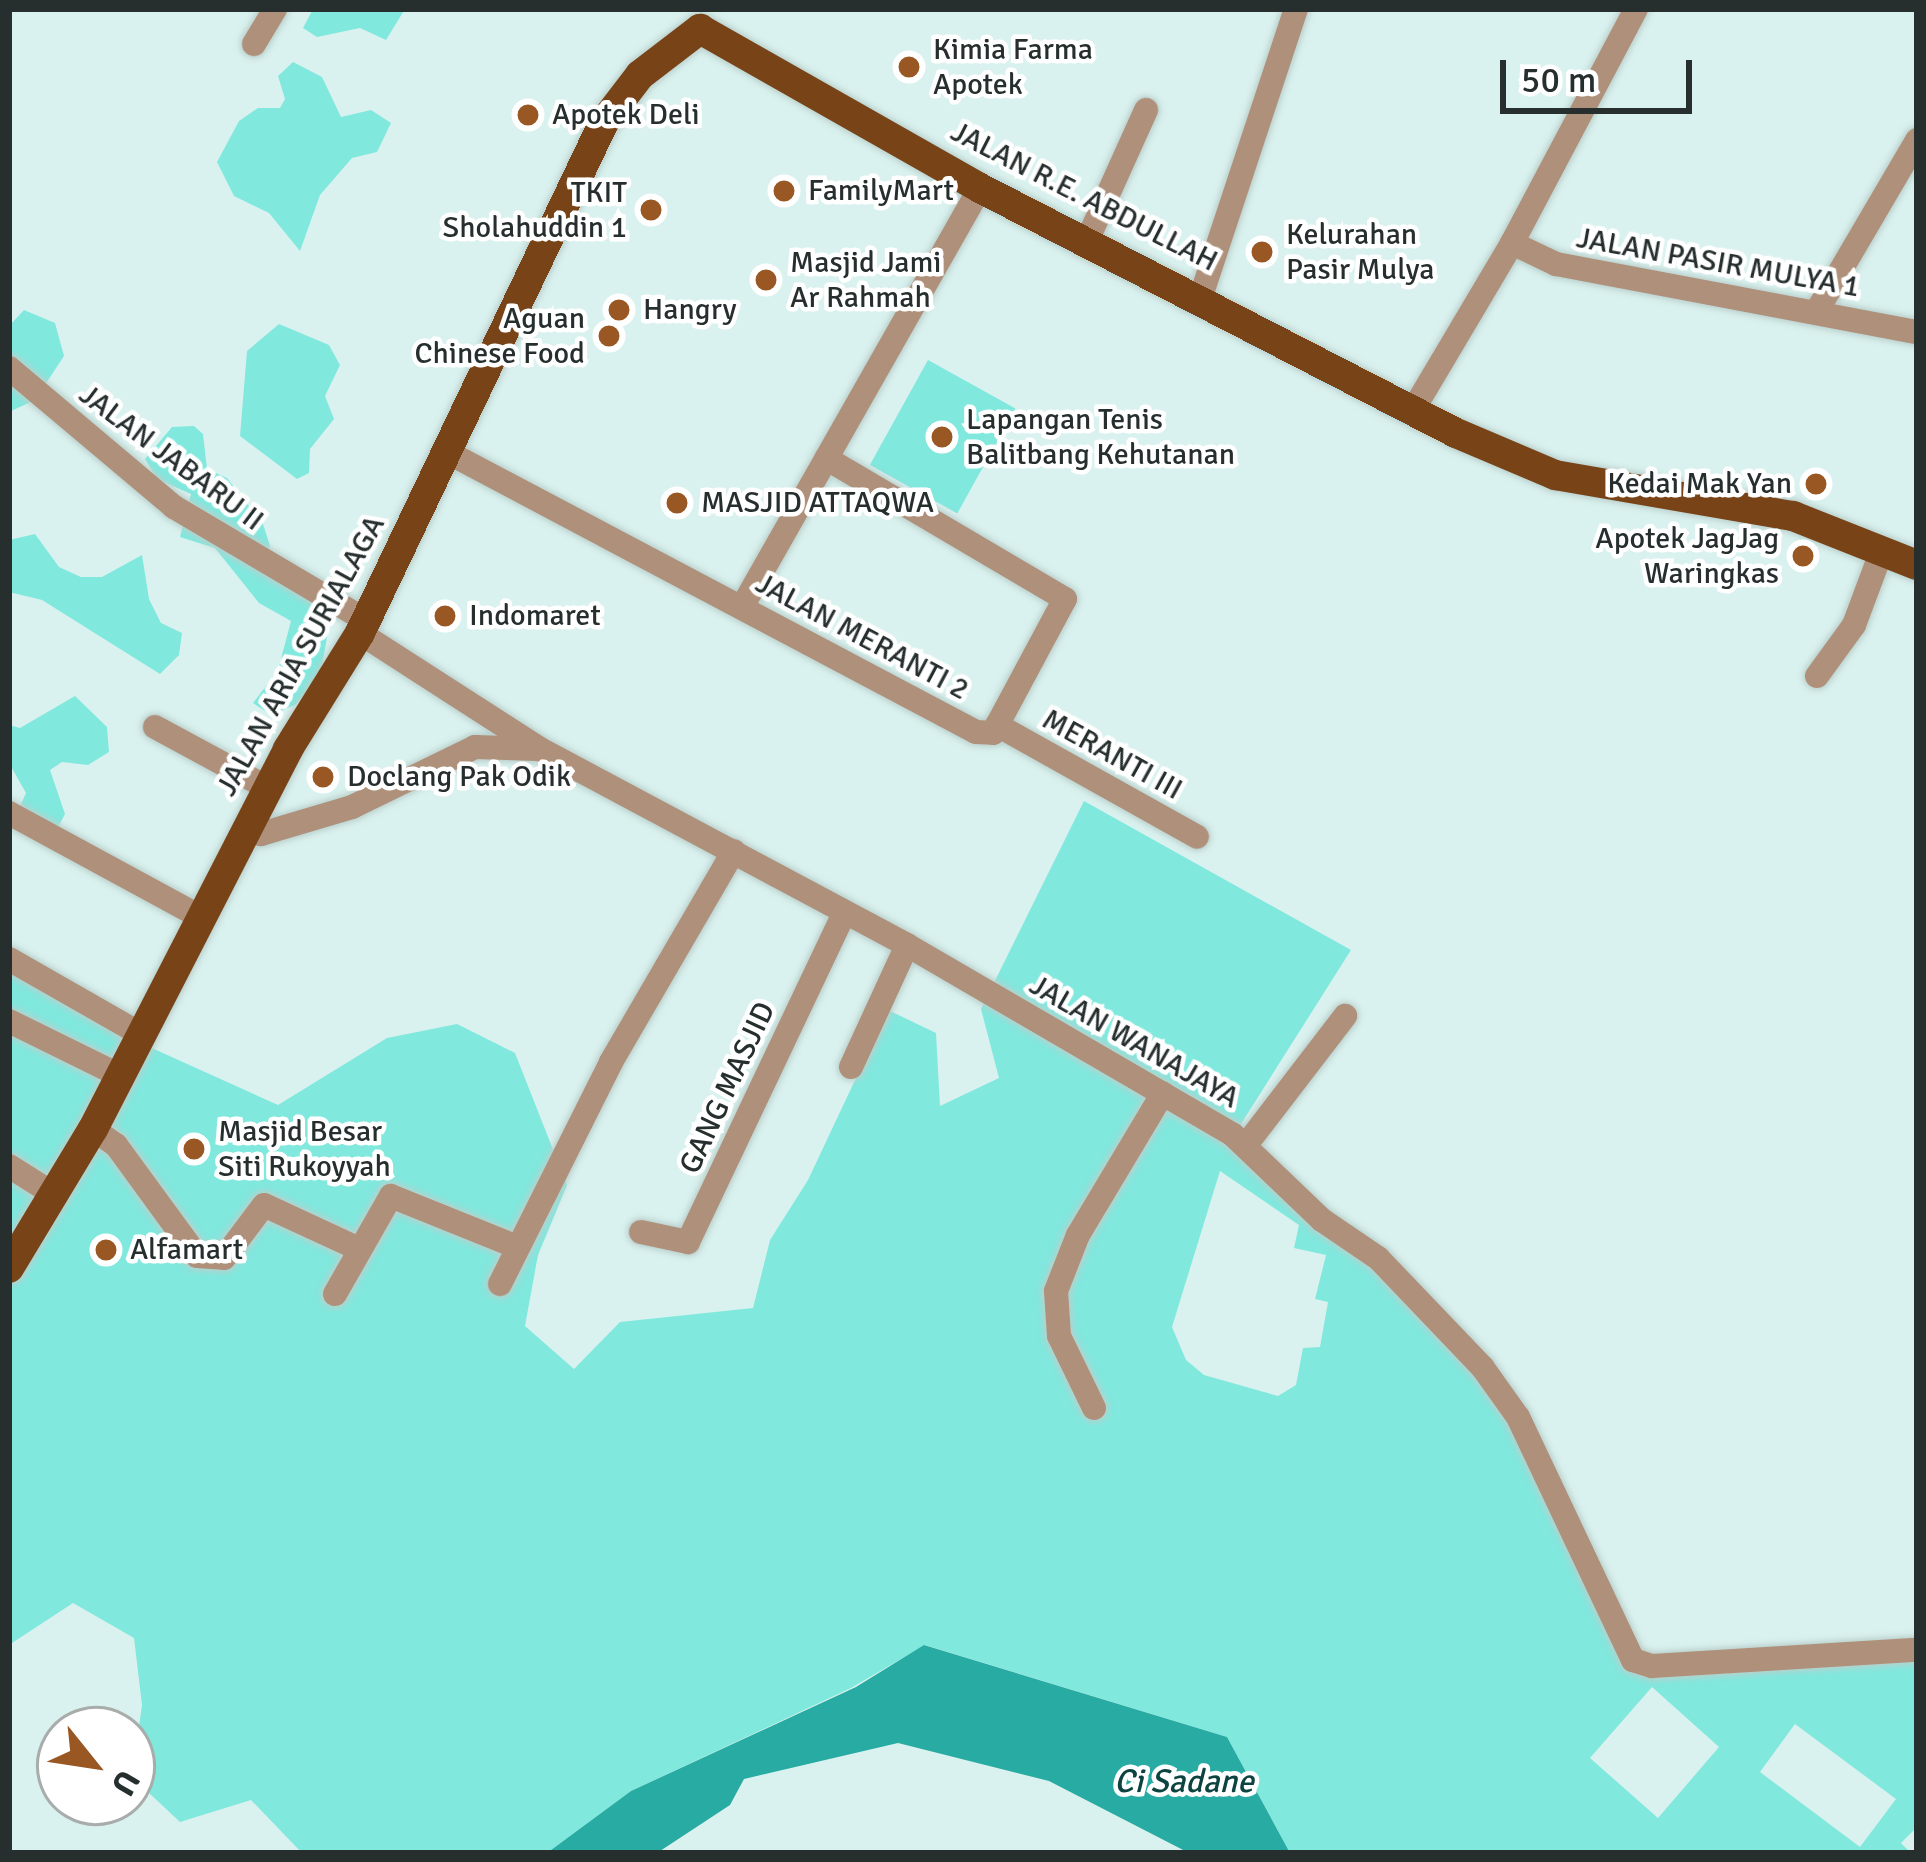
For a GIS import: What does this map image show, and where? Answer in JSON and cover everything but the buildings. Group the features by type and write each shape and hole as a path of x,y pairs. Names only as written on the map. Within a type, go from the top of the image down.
{"main road":[{"name":"JALAN R.E. ABDULLAH","path":"700,29 980,188 1201,296 1413,410 1555,475 1706,495 1793,516 1917,565"},
{"name":"JALAN ARIA SURIALAGA","path":"9,1268 93,1129 268,788 363,627 604,122 640,75 700,29"}],"street":[{"path":"254,44 275,9"},
{"path":"1201,296 1296,9"},
{"path":"1413,410 1512,244 1636,9"},
{"path":"1086,243 1146,110"},
{"path":"1818,309 1917,140"},
{"path":"742,607 980,188"},
{"name":"JALAN PASIR MULYA 1","path":"1512,244 1556,264 1818,309 1917,332"},
{"name":"JALAN JABARU II","path":"9,368 193,520 363,627"},
{"name":"JALAN MERANTI 2","path":"448,453 988,735 1065,599 826,458"},
{"path":"1817,676 1854,626 1882,550"},
{"name":"JALAN WANAJAYA","path":"363,627 539,749 907,945 1246,1145 1322,1220 1378,1258 1483,1368 1518,1417 1633,1660 1652,1666 1917,1649"},
{"name":"MERANTI III","path":"997,725 1197,838"},
{"path":"155,727 268,788"},
{"path":"247,829 262,834 352,807 476,747 539,749"},
{"path":"9,813 202,918"},
{"path":"500,1284 611,1062 734,851"},
{"name":"GANG MASJID","path":"641,1232 688,1242 844,914"},
{"path":"850,1067 907,945"},
{"path":"9,959 142,1035"},
{"path":"1246,1145 1345,1016"},
{"path":"9,1021 121,1076"},
{"path":"1094,1408 1059,1336 1056,1291 1078,1234 1163,1093"},
{"path":"93,1129 116,1145 197,1256 224,1258 264,1204 359,1249"},
{"path":"9,1166 55,1195"},
{"path":"335,1294 392,1196 510,1244"}],"shaded area":[{"path":"313,9 405,9 386,40 360,28 317,37 303,28"},
{"path":"293,62 322,77 341,117 371,110 391,123 377,152 352,158 320,195 300,251 269,213 234,196 217,162 239,121 258,108 280,108 285,99 278,76"},
{"path":"24,310 55,323 64,356 35,400 9,412 9,326"},
{"path":"279,324 329,345 340,365 325,396 334,419 310,449 309,473 297,479 240,436 247,351"},
{"name":"Lapangan Tenis Balitbang Kehutanan","path":"928,360 1015,408 957,513 870,465"},
{"path":"194,426 203,434 207,469 227,478 263,524 270,546 265,558 328,603 331,615 320,677 295,705 271,715 253,703 278,670 291,621 259,603 215,548 180,537 191,494 157,479 145,459 172,427"},
{"path":"35,534 59,567 81,577 102,577 142,555 149,599 161,623 182,633 179,655 160,674 42,600 9,592 9,540"},
{"path":"75,696 107,727 109,752 88,765 62,762 50,770 65,814 56,831 17,813 26,793 9,763 9,725 20,728"},
{"path":"1084,801 1351,950 1234,1135 1378,1258 1518,1417 1633,1660 1917,1651 1917,1827 1901,1843 1911,1853 1290,1853 1227,1737 925,1645 851,1688 631,1791 547,1853 302,1853 251,1800 180,1822 156,1800 156,1706 142,1706 134,1638 73,1603 9,1645 9,969 154,1049 278,1105 387,1038 457,1024 515,1053 567,1185 538,1255 525,1326 574,1369 620,1322 753,1308 770,1240 808,1180 888,1010 936,1033 940,1106 999,1078 981,1009","holes":["1220,1171 1299,1225 1294,1248 1326,1255 1315,1299 1328,1302 1320,1347 1303,1348 1296,1385 1278,1396 1204,1375 1186,1360 1172,1327","1652,1687 1719,1747 1658,1818 1590,1758","1795,1724 1896,1799 1860,1847 1760,1772"]}],"water":[{"name":"Ci Sadane","path":"924,1645 1227,1737 1290,1853 1189,1853 1049,1781 898,1743 744,1779 730,1805 657,1853 547,1853 631,1791 856,1687"}],"place":[{"name":"Kimia Farma Apotek","path":"909,67"},
{"name":"Apotek Deli","path":"528,115"},
{"name":"FamilyMart","path":"784,191"},
{"name":"TKIT Sholahuddin 1","path":"651,210"},
{"name":"Kelurahan Pasir Mulya","path":"1262,252"},
{"name":"Masjid Jami Ar Rahmah","path":"766,280"},
{"name":"Hangry","path":"619,310"},
{"name":"Aguan Chinese Food","path":"609,336"},
{"name":"Lapangan Tenis Balitbang Kehutanan","path":"942,437"},
{"name":"Kedai Mak Yan","path":"1816,484"},
{"name":"MASJID ATTAQWA","path":"677,503"},
{"name":"Apotek JagJag Waringkas","path":"1803,556"},
{"name":"Indomaret","path":"445,616"},
{"name":"Doclang Pak Odik","path":"323,777"},
{"name":"Masjid Besar Siti Rukoyyah","path":"194,1149"},
{"name":"Alfamart","path":"106,1250"}]}
